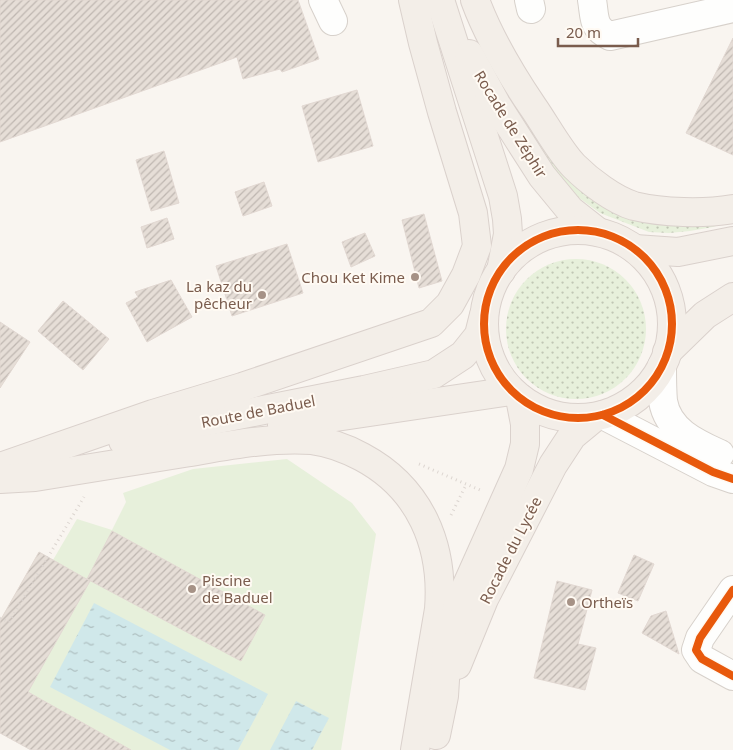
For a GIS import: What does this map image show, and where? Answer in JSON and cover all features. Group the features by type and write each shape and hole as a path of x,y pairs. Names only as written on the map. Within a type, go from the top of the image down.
{"main road":[{"path":"0,467 153,414 242,387 431,323 450,304 466,275 477,246 473,213 440,104 413,0"},
{"path":"475,0 485,27 518,84 548,129 573,165 602,190 633,205 679,212 733,209"},
{"name":"Rocade de Zéphir","path":"440,1 496,104 542,176 570,210 598,232"},
{"name":"Rocade de Zéphir","path":"440,1 503,196 508,234 501,271"},
{"path":"576,230 598,232 618,238 635,249 649,262 660,278 668,295 672,314 672,333 665,359 652,383 638,397 621,408 599,416 563,417 540,410 516,394 494,367 486,340 486,311 491,290 501,271 516,254 534,242 554,234 576,230"},
{"path":"635,249 678,252 733,241"},
{"path":"665,359 705,315 733,297"},
{"name":"Route de Baduel","path":"0,472 188,425 434,374 463,355 478,335 486,311"},
{"name":"Route de Baduel","path":"0,472 333,416 516,394"},
{"name":"Rocade du Lycée","path":"434,750 444,696 447,648 458,605 519,469 525,444 524,424 516,394"},
{"name":"Rocade du Lycée","path":"444,696 484,599 553,465 572,436 599,416"},
{"path":"0,478 35,477 251,442 313,440 349,450 379,466 401,485 419,510 432,537 440,588 439,609 415,750"}],"street":[{"path":"592,0 596,24 600,32 610,36 733,8"},
{"path":"665,359 663,401 667,414 676,428 696,443 733,460"},
{"path":"599,416 713,472 733,479"},
{"path":"733,590 700,638 696,650 702,659 733,676"}],"path":[{"path":"415,463 483,492"},
{"path":"450,516 466,485"},
{"path":"0,618 9,622 88,490"}],"green space":[{"path":"486,61 503,79 581,188 733,220 713,227 690,231 649,232 600,213 575,195 546,161"},
{"path":"576,259 603,264 625,280 641,302 646,329 641,356 625,378 603,394 576,399 549,394 527,378 511,356 506,329 511,302 527,280 549,264"},
{"name":"Piscine de Baduel","path":"287,459 352,503 376,534 341,750 31,750 0,732 0,621 39,552 53,560 77,519 112,530 126,502 123,493 193,469"}],"water":[{"path":"94,603 268,694 238,750 170,750 50,687"},
{"path":"296,701 329,718 312,750 270,750"}],"building":[{"path":"0,0 298,0 319,59 282,72 280,69 243,79 237,57 0,142"},
{"path":"733,38 733,155 686,133"},
{"path":"357,90 373,146 318,162 302,106"},
{"path":"164,151 179,203 151,211 136,160"},
{"path":"264,182 272,206 243,216 235,192"},
{"path":"424,214 442,281 419,288 402,220"},
{"path":"167,218 174,239 147,248 141,227"},
{"path":"365,233 375,256 351,267 342,242"},
{"path":"287,244 303,293 232,316 216,266"},
{"path":"171,280 192,317 147,342 126,303 138,297 135,292"},
{"path":"63,301 109,339 83,370 38,331"},
{"path":"0,322 30,342 0,388"},
{"path":"112,531 265,615 241,661 87,579"},
{"path":"39,552 90,581 28,692 131,750 31,750 0,733 0,621"},
{"path":"634,555 654,564 638,601 618,593"},
{"path":"557,581 592,590 578,644 596,648 585,690 534,678"},
{"path":"666,611 679,654 642,633 651,616"}],"cycle path":[{"path":"578,230 605,234 622,241 644,258 661,280 668,297 672,324 668,351 661,368 644,390 622,407 605,414 578,418 551,414 534,407 512,390 495,368 488,351 484,324 488,297 495,280 512,258 534,241 551,234 578,230"},
{"path":"603,415 713,472 733,479"},
{"path":"733,590 700,638 696,650 702,659 733,676"}],"place":[{"name":"Chou Ket Kime","path":"415,277"},
{"name":"La kaz du pêcheur","path":"262,295"},
{"name":"Piscine de Baduel","path":"192,589"},
{"name":"Ortheïs","path":"571,602"}]}
